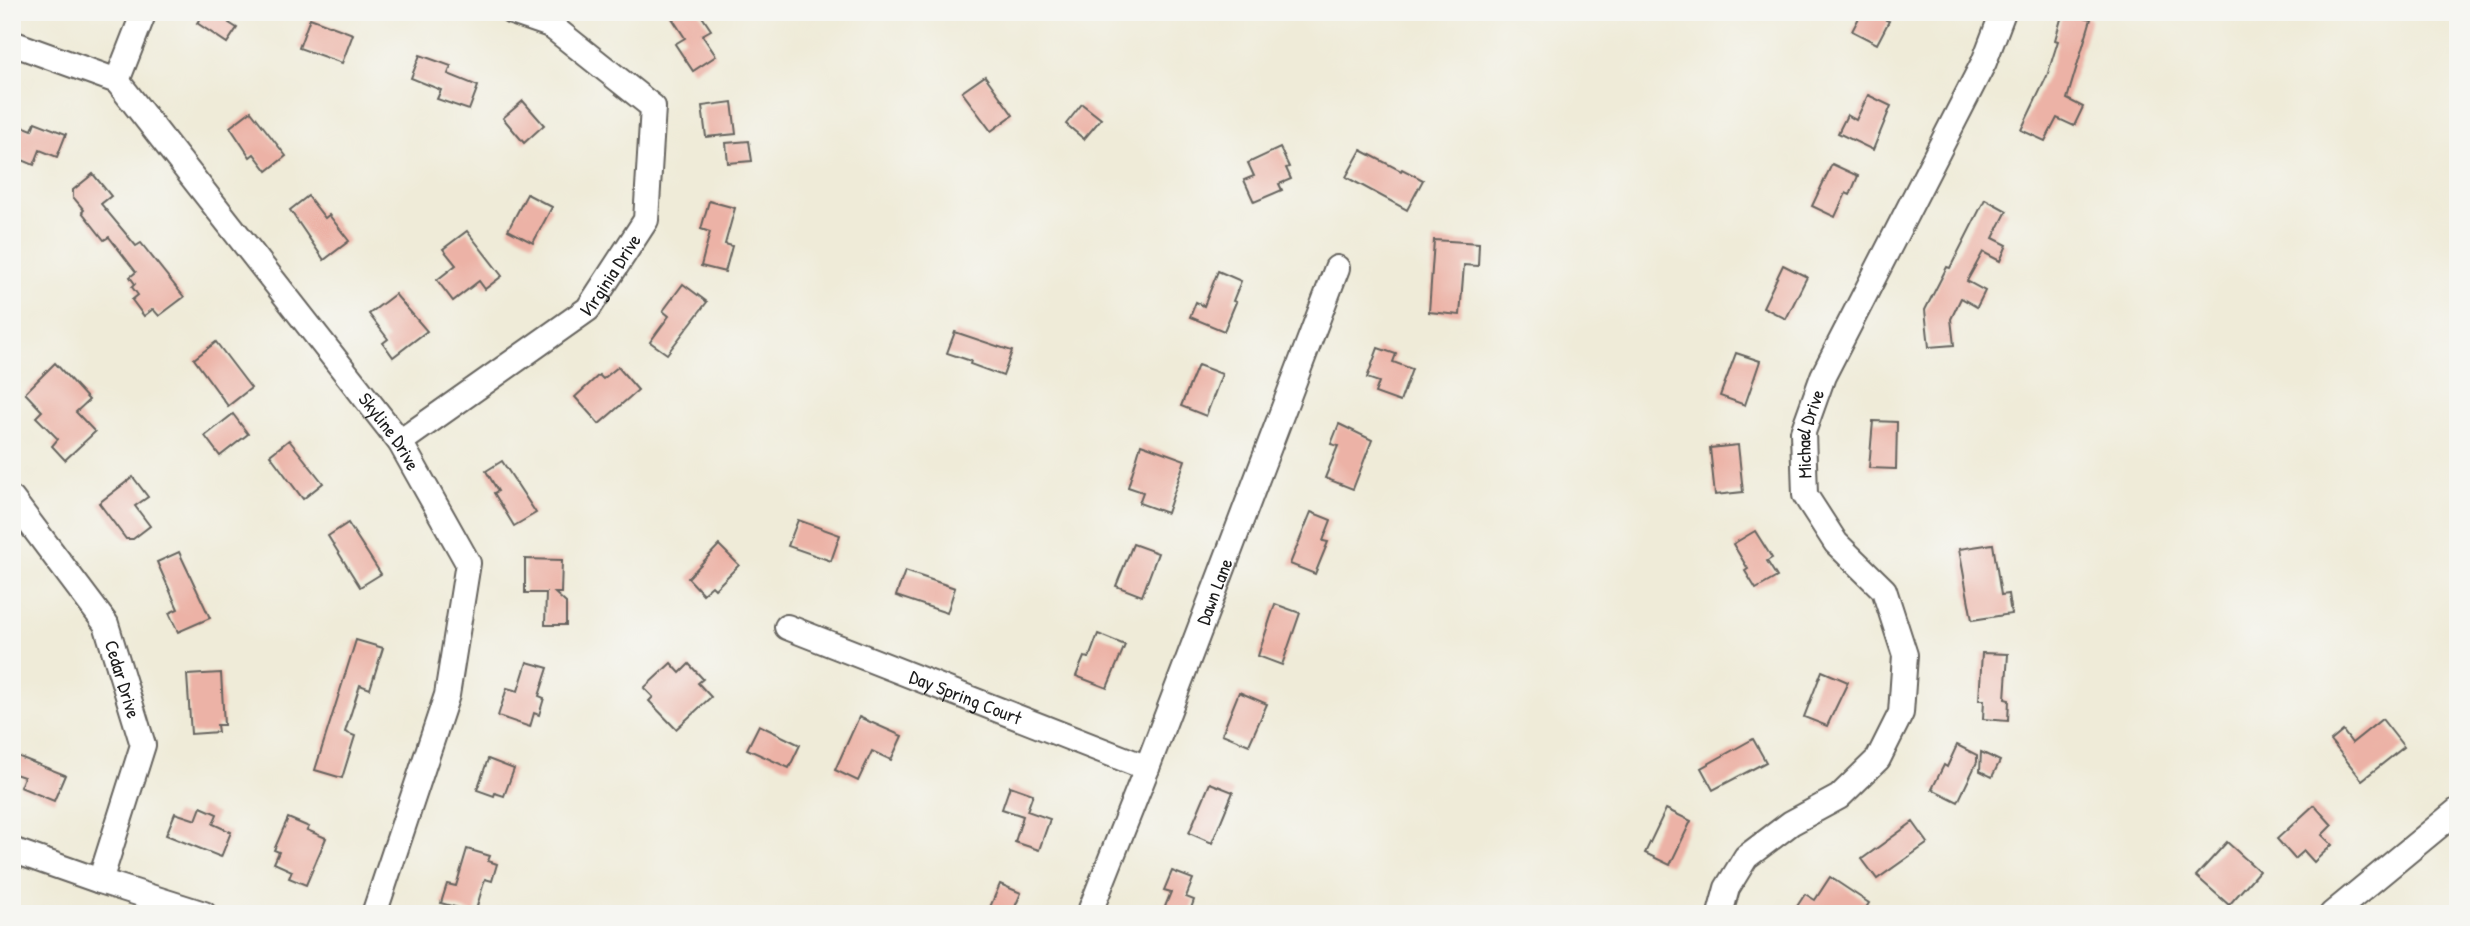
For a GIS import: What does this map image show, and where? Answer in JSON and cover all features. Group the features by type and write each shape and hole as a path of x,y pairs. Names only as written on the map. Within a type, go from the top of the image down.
{"street":[{"path":"12,43 117,81 144,12"},
{"name":"Virginia Drive","path":"400,442 588,309 646,220 653,107 550,25 512,12"},
{"name":"Michael Drive","path":"1720,914 1727,888 1746,857 1791,823 1839,797 1878,758 1901,712 1905,655 1884,590 1836,543 1805,495 1803,432 1823,376 1984,62 2003,12"},
{"name":"Skyline Drive","path":"117,81 400,442 468,563 447,695 374,914"},
{"name":"Dawn Lane","path":"1089,914 1337,268"},
{"name":"Cedar Drive","path":"12,499 106,624 143,745 100,881"},
{"name":"Day Spring Court","path":"787,627 1147,768"},
{"path":"2332,914 2458,810"},
{"path":"12,850 204,914"}],"building":[{"path":"204,12 236,12 229,23 237,28 227,43 197,23"},
{"path":"668,12 699,12 711,30 702,35 716,56 693,71 675,44 685,38"},
{"path":"1862,12 1890,12 1886,20 1889,21 1877,44 1852,31"},
{"path":"2063,12 2091,19 2067,99 2083,107 2074,126 2057,118 2045,141 2021,130 2047,76 2058,41 2055,40"},
{"path":"310,18 353,34 342,63 299,48"},
{"path":"420,55 451,66 448,74 478,86 469,110 437,99 441,90 411,78"},
{"path":"985,76 1013,115 991,131 962,92"},
{"path":"1868,95 1891,106 1873,150 1838,133 1847,115 1856,120"},
{"path":"523,101 544,125 524,143 503,118"},
{"path":"732,102 736,134 706,137 702,106"},
{"path":"1082,104 1101,119 1084,139 1066,124"},
{"path":"251,111 286,156 267,171 254,154 250,157 230,127"},
{"path":"12,122 32,130 35,122 66,134 57,157 40,150 34,165 15,157 18,148 12,146"},
{"path":"749,141 752,161 728,163 726,143"},
{"path":"1280,148 1289,167 1286,168 1291,179 1279,184 1282,190 1254,202 1244,180 1254,176 1248,163"},
{"path":"1361,150 1423,180 1407,210 1346,177"},
{"path":"1832,164 1858,176 1850,195 1846,193 1835,217 1812,206"},
{"path":"93,174 111,196 101,204 136,246 141,243 184,297 159,316 153,309 144,316 132,300 138,295 132,287 135,284 130,277 136,272 109,237 104,240 73,197 73,190"},
{"path":"527,194 552,207 533,243 508,230"},
{"path":"308,196 325,218 329,215 349,241 324,260 290,210"},
{"path":"1985,199 2007,211 1993,238 2007,245 2000,261 1983,252 1967,281 1985,291 1977,307 1961,298 1951,319 1954,345 1929,347 1925,310"},
{"path":"709,201 735,208 725,244 732,246 725,272 701,266 710,232 701,229"},
{"path":"467,231 502,276 485,289 479,281 453,301 437,280 456,265 443,249"},
{"path":"1434,240 1479,243 1478,266 1464,265 1460,315 1429,312"},
{"path":"1783,265 1807,277 1786,319 1763,307"},
{"path":"1218,271 1241,281 1224,331 1190,317 1196,302 1204,306"},
{"path":"683,284 707,302 667,354 650,342 669,316 663,311"},
{"path":"395,294 427,331 393,357 383,343 388,339 369,314"},
{"path":"955,332 1012,351 1003,376 947,353"},
{"path":"216,342 251,388 228,406 194,359"},
{"path":"1378,348 1396,354 1393,362 1412,369 1400,402 1375,393 1379,382 1367,378"},
{"path":"1736,353 1760,361 1745,405 1720,396"},
{"path":"55,363 89,400 76,412 95,432 65,460 52,446 58,439 36,417 42,411 25,393"},
{"path":"1198,365 1222,374 1206,416 1181,406"},
{"path":"618,367 638,390 599,424 575,397 599,375 603,379"},
{"path":"233,414 248,434 220,456 205,436"},
{"path":"1873,421 1897,422 1896,469 1869,468"},
{"path":"1339,424 1372,440 1353,489 1325,478 1338,446 1331,444"},
{"path":"289,440 323,483 303,499 270,455"},
{"path":"1141,444 1185,460 1167,513 1139,503 1143,492 1128,487"},
{"path":"1738,445 1743,492 1715,495 1710,448"},
{"path":"502,461 536,513 514,526 494,493 498,491 486,471"},
{"path":"133,477 148,497 135,506 150,526 133,539 126,539 99,503"},
{"path":"1311,512 1331,520 1323,541 1328,542 1315,574 1290,564"},
{"path":"798,520 840,535 831,561 788,546"},
{"path":"348,523 381,574 360,587 328,536"},
{"path":"1755,531 1772,558 1767,561 1777,577 1756,589 1733,544"},
{"path":"1133,544 1158,553 1142,596 1116,586"},
{"path":"1993,544 2001,595 2008,594 2011,614 1972,620 1959,549"},
{"path":"719,545 739,565 715,589 712,586 703,594 688,578"},
{"path":"179,552 210,618 178,632 169,613 178,609 157,562"},
{"path":"525,559 562,560 561,593 555,593 566,603 566,625 545,625 546,593 525,593"},
{"path":"905,571 955,588 947,613 896,596"},
{"path":"1275,604 1300,613 1282,665 1258,656"},
{"path":"1098,634 1125,645 1107,688 1076,676 1084,657 1089,658"},
{"path":"356,640 383,648 370,689 360,685 345,732 355,736 342,778 315,770"},
{"path":"1982,653 2008,654 2005,699 2009,700 2008,721 1983,719 1984,700 1979,700"},
{"path":"527,662 548,668 539,696 544,698 539,715 534,713 530,727 498,716 507,688 518,691"},
{"path":"671,663 680,673 689,664 703,679 698,683 711,697 676,729 649,701 653,697 644,688"},
{"path":"1822,671 1848,682 1827,726 1804,717"},
{"path":"221,673 224,725 217,725 218,732 191,734 187,675"},
{"path":"1239,692 1267,704 1249,745 1222,734"},
{"path":"859,717 902,736 891,760 872,751 858,781 835,770"},
{"path":"2382,719 2404,747 2362,780 2331,741 2343,731 2352,743"},
{"path":"759,725 800,745 789,768 747,749"},
{"path":"1753,739 1766,762 1713,790 1701,768"},
{"path":"1957,745 1977,755 1977,762 1958,802 1932,789 1944,765 1947,767"},
{"path":"1981,752 2000,761 1992,777 1980,771"},
{"path":"12,754 65,775 54,801 20,787 24,777 12,773"},
{"path":"488,759 514,769 504,796 495,793 494,796 477,790"},
{"path":"1210,783 1233,792 1212,843 1189,833"},
{"path":"1010,786 1033,794 1027,811 1050,819 1039,850 1015,842 1023,816 1002,809"},
{"path":"2314,805 2332,825 2322,835 2332,845 2314,862 2304,851 2295,859 2277,839"},
{"path":"201,807 217,814 213,824 231,832 221,857 166,835 175,813 196,820"},
{"path":"1666,809 1691,821 1670,865 1645,853"},
{"path":"288,818 326,838 306,885 289,878 292,871 274,863 279,852 274,850"},
{"path":"1913,822 1928,843 1877,879 1862,859"},
{"path":"2227,842 2259,871 2229,905 2196,876"},
{"path":"467,849 490,856 488,861 497,864 492,881 485,879 475,913 441,903 447,884 456,886"},
{"path":"1172,871 1193,879 1186,897 1194,900 1189,914 1162,914 1171,892 1164,890"},
{"path":"1830,877 1869,903 1862,914 1792,914 1805,894 1815,900"},
{"path":"1000,884 1021,893 1012,914 987,914"}]}
